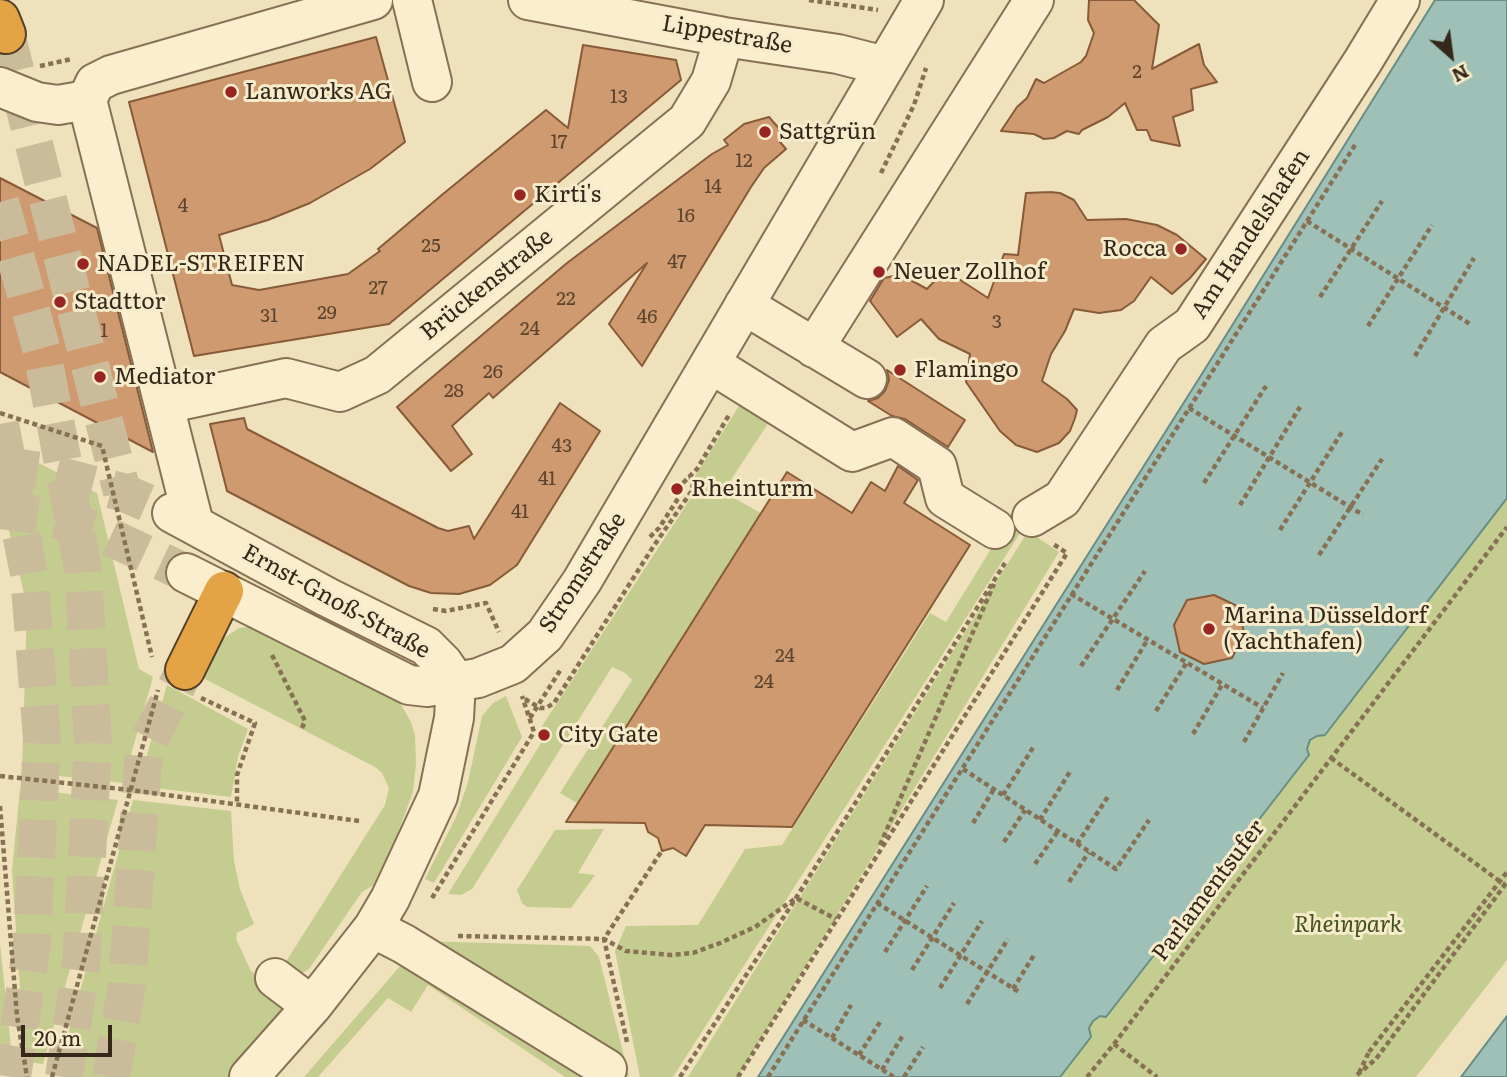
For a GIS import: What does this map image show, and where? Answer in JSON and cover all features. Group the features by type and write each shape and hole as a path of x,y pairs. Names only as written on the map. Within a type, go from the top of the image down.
{"highway":[{"path":"174,678 224,591"}],"street":[{"path":"0,87 37,102 58,105 91,91 111,75 373,0"},
{"path":"412,0 432,82"},
{"name":"Lippestraße","path":"528,0 639,9 724,37 838,54 885,66"},
{"path":"814,348 1034,0"},
{"name":"Am Handelshafen","path":"1032,517 1062,499 1164,345 1192,325 1400,0"},
{"name":"Stromstraße","path":"456,682 478,678 518,681 582,581 916,13"},
{"name":"Brückenstraße","path":"165,404 286,378 340,393 377,376 687,121 711,81 724,37"},
{"path":"91,91 165,404 188,522 219,557 224,576 224,591"},
{"path":"744,306 867,379"},
{"path":"710,364 852,452 892,438 937,466 945,498 995,529"},
{"name":"Ernst-Gnoß-Straße","path":"186,573 409,685 427,687 456,682 443,663 426,646 327,597 188,522"},
{"path":"249,1077 312,1006 373,928 418,842 438,796 450,740 456,682"},
{"path":"373,928 618,1060"},
{"path":"275,978 312,1006"}],"path":[{"path":"809,0 916,13"},
{"path":"877,180 914,104 929,57"},
{"path":"768,1077 1355,145"},
{"path":"1320,297 1382,201"},
{"path":"1307,221 1471,324"},
{"path":"1368,326 1432,225"},
{"path":"1415,356 1474,258"},
{"path":"1205,483 1266,386"},
{"path":"1240,505 1300,407"},
{"path":"1189,408 1363,515"},
{"path":"0,413 102,446 174,678 130,790 52,1077"},
{"path":"1280,530 1342,432"},
{"path":"1319,555 1382,459"},
{"path":"427,607 446,611 486,603 518,681 540,708 546,708 554,703 645,558 691,492 694,484 688,469"},
{"path":"680,1077 796,898 1032,517"},
{"name":"Parlamentsufer","path":"1087,1077 1507,527"},
{"path":"737,1077 1067,553 1062,550"},
{"path":"873,861 1002,567"},
{"path":"1081,666 1144,571"},
{"path":"1071,594 1263,708"},
{"path":"1117,690 1148,639"},
{"path":"1156,711 1187,661"},
{"path":"1244,742 1283,673"},
{"path":"174,678 255,723 237,775 237,806"},
{"path":"1193,734 1223,683"},
{"path":"1003,795 1034,746"},
{"path":"1331,758 1506,884 1376,1059 1357,1076"},
{"path":"962,769 1116,869 1149,820"},
{"path":"1040,820 1071,770"},
{"path":"0,776 130,790 359,821"},
{"path":"972,823 994,789"},
{"path":"1077,844 1109,795"},
{"path":"0,806 17,1016 27,1077"},
{"path":"1003,842 1025,810"},
{"path":"1035,864 1058,831"},
{"path":"618,1060 604,939 663,849"},
{"path":"1069,882 1089,852"},
{"path":"1357,1076 1370,1052 1507,872"},
{"path":"885,952 927,886"},
{"path":"796,898 836,919"},
{"path":"452,935 604,939 626,951 671,956 692,953 755,927 796,898"},
{"path":"877,903 1016,991 1034,955"},
{"path":"912,970 954,903"},
{"path":"940,988 982,921"},
{"path":"967,1004 1008,939"},
{"path":"832,1038 851,1005"},
{"path":"803,1020 894,1077"},
{"path":"859,1055 880,1021"},
{"path":"882,1070 903,1035"},
{"path":"1114,1044 1157,1077"},
{"path":"904,1077 923,1047"}],"green space":[{"path":"742,401 771,419 723,492 761,513 577,803 560,793 632,680 612,667 472,889 461,895 448,894 546,735 542,726 698,487 695,476"},
{"path":"0,443 97,493 139,669 153,677 123,783 22,772 27,606 0,493"},
{"name":"Rheinpark","path":"1507,479 1507,960 1416,1077 1043,1077"},
{"path":"1010,518 1024,527 673,1077 640,1077 615,951 626,926 698,925 745,849 782,845 930,613 946,622"},
{"path":"1028,531 1059,552 738,1077 688,1077"},
{"path":"256,626 399,701 415,735 413,792 380,881 362,892 309,969 301,974 282,968 385,805 389,788 382,773 375,767 201,677 212,646 239,628"},
{"path":"167,685 248,729 238,757 231,797 138,786"},
{"path":"506,696 522,737 434,883 425,879 456,817 468,782 482,716 493,703"},
{"path":"20,788 118,800 43,1064 27,1062 20,989 12,871"},
{"path":"133,800 231,811 234,861 240,889 254,924 237,933 236,939 251,971 270,987 285,1007 228,1077 69,1077 59,1074"},
{"path":"604,829 578,873 595,875 571,908 527,907 522,903 517,890 555,830"},
{"path":"421,941 590,946 599,957 629,1076 620,1077"},
{"path":"0,944 12,1057 10,1065 5,1069 0,1069"},
{"path":"408,957 601,1077 565,1077 428,985 411,1012 388,998 318,1077 304,1077"}],"water":[{"path":"1435,0 1507,0 1507,498 1325,735 1310,740 1307,749 1309,755 1106,1017 1100,1016 1093,1021 1089,1028 1091,1037 1060,1077 758,1077 1200,377"},
{"path":"1507,1016 1507,1077 1461,1077"}],"building":[{"path":"1089,0 1134,0 1159,25 1152,69 1199,44 1204,65 1217,82 1191,89 1193,110 1173,117 1180,146 1151,140 1147,130 1137,130 1125,103 1108,117 1079,134 1067,131 1054,138 1044,139 1034,134 1001,131 1017,107 1027,98 1036,79 1044,83 1081,62 1086,56 1094,33 1088,20"},
{"path":"376,37 405,142 370,169 310,203 268,220 219,235 232,285 259,290 348,274 380,251 378,249 546,110 568,128 583,45 676,60 681,80 389,324 194,356 129,102"},
{"path":"769,117 783,133 780,142 786,149 764,168 751,187 642,366 609,324 647,263 493,398 489,393 452,426 472,454 451,471 397,407 567,263 712,154 728,145 724,140 744,124"},
{"name":"Stadttor","path":"0,178 97,228 153,452 0,372"},
{"path":"1026,193 1060,193 1074,200 1087,220 1126,219 1157,225 1177,235 1206,259 1172,294 1151,277 1134,301 1121,310 1099,313 1074,309 1051,354 1042,381 1077,410 1075,418 1070,431 1059,443 1037,452 1016,445 1000,431 966,382 970,354 939,339 921,319 897,337 870,301 884,278 905,277 927,289 945,270 988,298 1004,254 1018,255"},
{"path":"887,370 965,420 948,447 905,419 892,416 868,401 878,398 885,391 889,380"},
{"path":"560,403 600,431 517,565 490,585 459,594 431,593 409,586 227,491 210,424 244,418 247,429 438,528 448,531 469,526 474,539"},
{"path":"898,466 918,480 904,503 970,545 792,827 705,825 686,856 673,848 662,851 658,838 648,832 645,823 566,822 787,472 852,513 871,482 885,491"},
{"name":"Marina Düsseldorf (Yachthafen)","path":"1214,595 1239,607 1244,634 1232,658 1204,664 1180,652 1174,625 1187,600"}],"tunnel":[{"path":"6,34 122,492"},
{"path":"0,202 42,351 83,570 93,743 81,966 64,1077"},
{"path":"0,424 29,574 42,739 32,943 12,1077"},
{"path":"0,465 40,471 122,492 166,511"},
{"path":"0,510 40,515 95,530 186,573"},
{"path":"111,1077 127,985 144,750 185,670"}],"place":[{"name":"Lanworks AG","path":"231,92"},
{"name":"Sattgrün","path":"765,132"},
{"name":"Kirti's","path":"520,195"},
{"name":"Rocca","path":"1181,249"},
{"name":"NADEL-STREIFEN","path":"83,264"},
{"name":"Neuer Zollhof","path":"879,272"},
{"name":"Stadttor","path":"60,302"},
{"name":"Flamingo","path":"900,370"},
{"name":"Mediator","path":"100,377"},
{"name":"Rheinturm","path":"677,489"},
{"name":"Marina Düsseldorf (Yachthafen)","path":"1209,629"},
{"name":"City Gate","path":"544,735"}]}
